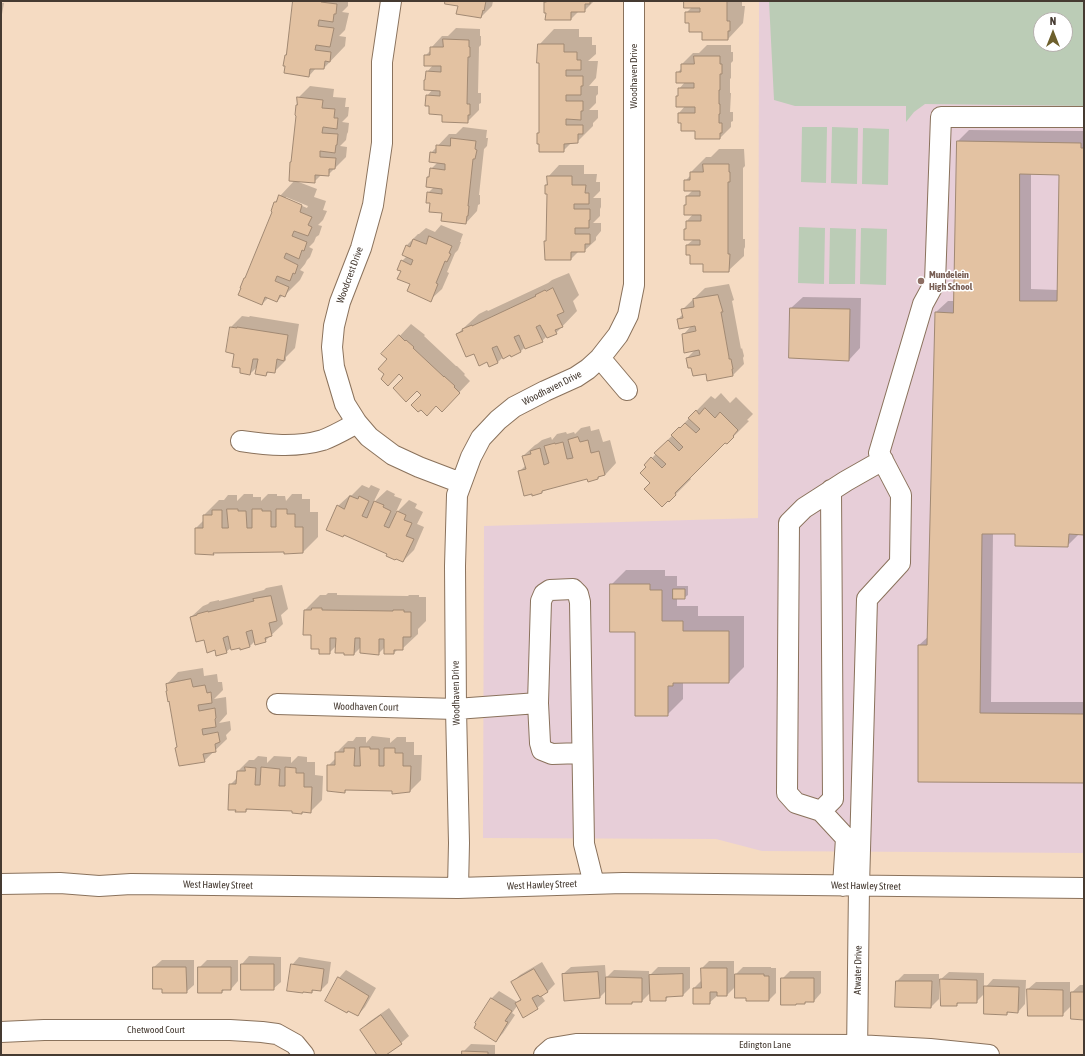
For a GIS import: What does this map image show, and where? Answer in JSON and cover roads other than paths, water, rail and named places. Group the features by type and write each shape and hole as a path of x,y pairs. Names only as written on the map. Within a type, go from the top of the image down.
{"street":[{"name":"Woodcrest Drive","path":"391,1 382,62 382,143 373,205 361,248 340,302 334,326 332,347 334,367 345,404 356,423 369,437 393,455 419,467 461,482"},
{"name":"Woodhaven Drive","path":"458,888 459,843 455,566 457,494 471,457 481,438 498,420 514,407 545,390 576,377 588,369 600,358 618,335 628,315 634,285 634,1"},
{"path":"851,886 867,599 900,563 901,495 879,453 923,304 935,282 941,117 1084,117"},
{"path":"600,358 627,390"},
{"path":"242,441 266,444 298,445 323,440 356,423"},
{"path":"851,886 846,838 821,811 796,804 787,793 789,524 804,508 831,490 883,460"},
{"path":"821,811 833,798 831,490"},
{"path":"582,753 552,754 542,750 540,743 538,703 541,601 544,594 550,590 573,589 578,594 580,602 584,844 594,884"},
{"name":"Woodhaven Court","path":"277,704 456,709 538,703"},
{"name":"West Hawley Street","path":"1,884 60,883 99,886 131,884 458,888 623,883 1084,888"},
{"name":"Atwater Drive","path":"851,886 857,1050"},
{"name":"Chetwood Court","path":"1,1032 44,1030 230,1030 262,1032 277,1034 295,1044 304,1055"},
{"name":"Edington Lane","path":"544,1055 552,1048 576,1044 857,1050 930,1048 989,1055"}],"place":[{"name":"Mundelein High School","path":"921,281"}]}
